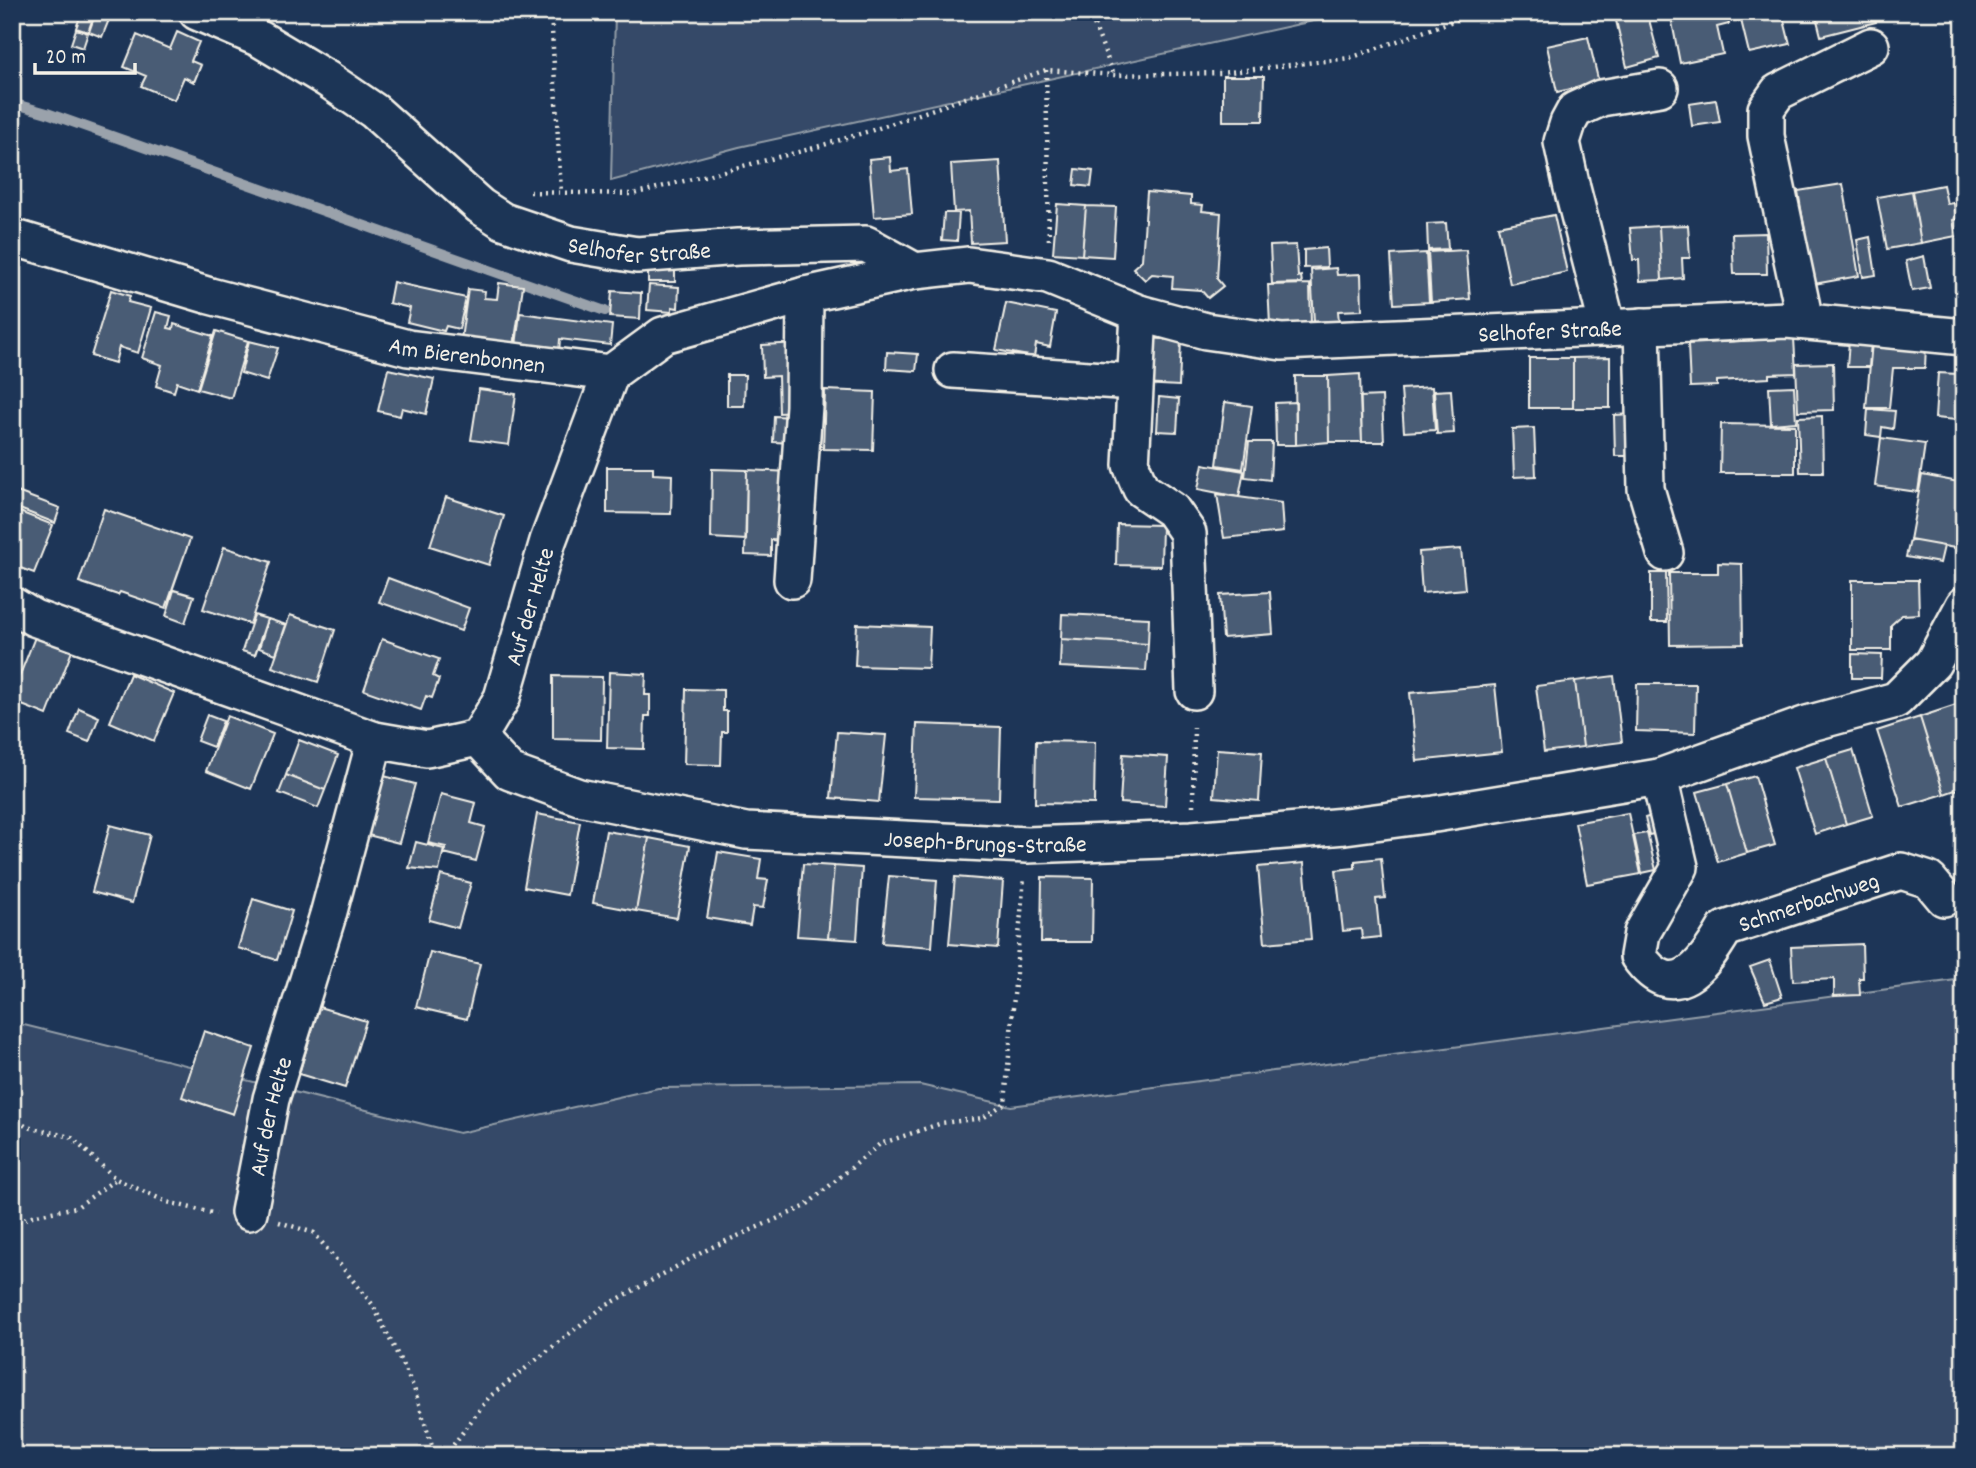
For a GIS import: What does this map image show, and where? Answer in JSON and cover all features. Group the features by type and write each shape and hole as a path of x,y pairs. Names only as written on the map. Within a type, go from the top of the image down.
{"street":[{"name":"Selhofer Straße","path":"197,12 260,39 374,111 480,206 503,221 571,244 637,256 738,247 866,244 915,271 969,265 1048,276 1139,313 1206,331 1282,342 1787,320 1964,337"},
{"path":"1805,321 1766,136 1766,109 1778,92 1871,46"},
{"path":"1608,328 1562,142 1568,123 1576,110 1601,98 1660,88"},
{"name":"Am Bierenbonnen","path":"12,237 209,296 408,348 611,373"},
{"path":"611,373 663,335 804,295 915,271"},
{"path":"792,580 804,406 804,295"},
{"path":"1139,313 1131,466 1141,489 1172,510 1188,533 1194,691"},
{"path":"1642,326 1646,489 1665,553"},
{"path":"953,370 1134,382"},
{"name":"Auf der Helte","path":"478,738 502,698 548,541 611,373"},
{"path":"12,605 34,618 374,740 427,749 478,738"},
{"path":"1659,777 1807,724 1896,700 1933,663 1964,605"},
{"name":"Joseph-Brungs-Straße","path":"478,738 510,772 579,797 746,831 1027,845 1192,839 1345,826 1659,777"},
{"name":"Auf der Helte","path":"249,1212 271,1099 328,915 374,740"},
{"name":"Schmerbachweg","path":"1659,777 1680,867 1642,933 1638,956 1649,972 1668,980 1693,974 1710,955 1725,929 1901,871 1930,880 1944,898"}],"path":[{"path":"551,12 561,192"},
{"path":"1089,12 1114,75"},
{"path":"528,192 633,194 810,149 1046,70 1114,75 1221,73 1350,58 1478,12"},
{"path":"1046,70 1048,276"},
{"path":"1192,839 1194,691"},
{"path":"444,1456 489,1397 602,1308 710,1248 804,1207 880,1144 942,1123 983,1118 1005,1103 1027,845"},
{"path":"12,1117 27,1127 71,1137 116,1179 167,1202 223,1216 249,1212 314,1233 373,1305 414,1388 435,1456"},
{"path":"12,1225 32,1216 78,1207 116,1179"}],"shaded area":[{"path":"615,12 1354,12 739,147 611,181"},
{"path":"1964,979 1964,1456 12,1456 12,1022 459,1133 658,1088 920,1085 1011,1106"}],"building":[{"path":"82,12 95,12 88,32 76,28"},
{"path":"96,12 112,12 102,37 89,32"},
{"path":"1614,12 1647,12 1659,58 1627,67"},
{"path":"1670,12 1727,12 1729,24 1717,27 1723,54 1680,63"},
{"path":"1739,12 1782,12 1790,44 1749,53"},
{"path":"1815,12 1874,12 1876,22 1821,36"},
{"path":"76,29 88,33 83,48 71,44"},
{"path":"177,32 199,42 191,61 201,65 194,82 184,77 174,100 141,86 146,76 124,67 137,35 170,49"},
{"path":"1588,37 1599,83 1557,92 1547,46"},
{"path":"1223,76 1264,76 1263,121 1223,121"},
{"path":"1716,100 1720,122 1692,126 1689,104"},
{"path":"890,157 891,171 908,169 912,214 874,217 869,159"},
{"path":"1000,161 1005,241 971,243 969,211 954,212 951,164"},
{"path":"1076,169 1093,171 1091,187 1074,185"},
{"path":"1843,184 1859,276 1814,284 1798,191"},
{"path":"1943,185 1947,204 1954,203 1956,236 1921,243 1912,191"},
{"path":"1912,191 1921,243 1887,249 1877,197"},
{"path":"1147,192 1191,196 1191,204 1203,205 1202,211 1221,213 1217,279 1223,286 1208,298 1201,290 1172,288 1173,276 1152,274 1145,280 1133,268 1142,260"},
{"path":"1057,204 1086,206 1082,255 1053,253"},
{"path":"1086,206 1116,207 1113,257 1082,255"},
{"path":"944,213 959,213 957,241 942,240"},
{"path":"1554,215 1567,272 1510,284 1498,226"},
{"path":"1446,223 1448,249 1428,250 1427,224"},
{"path":"1688,225 1690,258 1682,258 1683,278 1662,280 1659,226"},
{"path":"1659,226 1662,280 1640,281 1639,260 1633,260 1630,228"},
{"path":"1766,233 1767,274 1734,274 1732,234"},
{"path":"1870,237 1876,275 1863,277 1857,240"},
{"path":"1296,245 1298,277 1301,276 1302,283 1272,284 1270,246"},
{"path":"1326,248 1327,267 1304,268 1304,250"},
{"path":"1466,250 1470,299 1431,302 1428,252"},
{"path":"1964,252 1964,279 1958,254"},
{"path":"1426,253 1429,302 1394,304 1391,255"},
{"path":"1924,256 1930,288 1912,291 1906,261"},
{"path":"1336,268 1337,275 1361,274 1362,310 1338,311 1339,321 1314,322 1311,270"},
{"path":"648,270 675,270 675,282 648,282"},
{"path":"393,282 466,298 459,329 446,326 444,331 407,322 410,308 389,303"},
{"path":"499,283 523,286 514,346 461,339 468,289 485,291 484,298 497,299"},
{"path":"1310,284 1311,324 1270,325 1268,285"},
{"path":"649,285 679,287 678,308 672,307 672,312 647,310"},
{"path":"111,290 130,296 128,302 151,308 138,353 119,347 115,363 91,356"},
{"path":"612,291 641,293 640,319 610,317"},
{"path":"1006,303 1056,313 1050,347 1036,344 1034,357 996,350"},
{"path":"156,312 171,316 168,328 173,329 174,324 213,336 197,389 177,382 174,392 156,386 162,365 142,358"},
{"path":"520,313 612,325 610,345 560,339 559,352 516,346"},
{"path":"216,331 248,341 231,398 198,389"},
{"path":"1145,338 1181,340 1179,386 1142,384"},
{"path":"1794,338 1796,373 1769,374 1769,378 1717,381 1717,386 1690,387 1688,344"},
{"path":"249,341 278,348 267,381 241,373"},
{"path":"1849,341 1871,342 1869,367 1847,367"},
{"path":"1872,342 1926,344 1925,368 1893,368 1889,408 1866,408"},
{"path":"800,343 802,412 779,413 778,376 763,377 762,345"},
{"path":"887,352 918,354 916,371 886,369"},
{"path":"1610,357 1610,408 1573,408 1573,358"},
{"path":"1529,358 1573,358 1573,408 1529,408"},
{"path":"1960,361 1964,361 1964,402 1958,402"},
{"path":"1833,363 1834,410 1798,411 1796,364"},
{"path":"388,369 434,379 426,414 402,408 400,416 378,411"},
{"path":"1938,373 1958,374 1956,420 1935,418"},
{"path":"1360,374 1362,442 1329,442 1328,376"},
{"path":"727,375 745,375 744,406 727,406"},
{"path":"1295,376 1328,376 1329,442 1296,445"},
{"path":"1794,386 1796,422 1771,424 1769,387"},
{"path":"1432,387 1435,430 1404,432 1401,389"},
{"path":"479,389 516,394 509,445 471,440"},
{"path":"825,390 875,392 873,450 823,449"},
{"path":"1451,390 1454,433 1437,434 1434,391"},
{"path":"1382,396 1384,442 1362,442 1360,397"},
{"path":"1159,397 1179,399 1177,432 1157,431"},
{"path":"1225,402 1252,406 1243,469 1217,465"},
{"path":"1296,402 1296,445 1276,445 1275,403"},
{"path":"1868,409 1895,411 1893,429 1882,427 1881,437 1866,435"},
{"path":"1633,414 1634,456 1615,456 1614,415"},
{"path":"774,416 796,417 795,443 773,442"},
{"path":"1822,416 1823,472 1800,472 1798,417"},
{"path":"1721,424 1795,425 1795,473 1720,473"},
{"path":"1534,428 1536,476 1514,477 1512,429"},
{"path":"1881,438 1925,444 1918,492 1875,486"},
{"path":"1249,442 1272,442 1270,480 1245,477"},
{"path":"1203,464 1244,471 1239,497 1198,489"},
{"path":"607,467 653,467 653,474 672,475 671,514 607,513"},
{"path":"712,469 747,470 746,540 711,538"},
{"path":"747,470 791,472 789,541 771,540 771,556 745,555"},
{"path":"1922,475 1964,483 1955,548 1910,540"},
{"path":"12,490 60,508 55,523 12,506"},
{"path":"1217,494 1281,503 1283,532 1224,538"},
{"path":"446,497 504,516 489,565 430,546"},
{"path":"12,509 53,525 34,573 12,565"},
{"path":"104,509 190,539 166,608 120,592 118,595 79,582"},
{"path":"1117,524 1162,525 1161,566 1116,565"},
{"path":"1910,540 1944,546 1940,563 1906,557"},
{"path":"224,547 271,562 250,624 203,609"},
{"path":"1461,549 1465,589 1422,593 1419,552"},
{"path":"1718,563 1742,564 1743,644 1670,645 1669,573 1718,573"},
{"path":"1651,573 1666,573 1667,622 1651,622"},
{"path":"388,578 469,608 461,631 379,602"},
{"path":"1852,580 1918,580 1919,614 1902,615 1891,625 1891,650 1852,650"},
{"path":"174,590 194,596 185,623 166,616"},
{"path":"1270,592 1273,634 1223,638 1220,595"},
{"path":"1062,614 1149,618 1148,644 1061,639"},
{"path":"254,615 267,619 255,655 242,651"},
{"path":"290,615 335,630 318,682 272,667"},
{"path":"268,619 286,625 276,654 259,648"},
{"path":"857,624 930,627 928,668 855,666"},
{"path":"35,637 72,651 47,715 12,701"},
{"path":"382,639 439,659 433,676 439,679 432,698 426,696 421,710 364,690"},
{"path":"1061,639 1148,644 1146,671 1060,667"},
{"path":"1852,654 1882,655 1881,678 1852,678"},
{"path":"1964,659 1964,687 1962,687 1954,661"},
{"path":"609,672 646,674 645,695 650,695 650,716 645,716 644,749 607,748"},
{"path":"130,674 174,693 154,741 110,722"},
{"path":"553,676 602,677 601,740 553,739"},
{"path":"1614,676 1622,742 1583,747 1575,681"},
{"path":"1575,681 1583,747 1544,752 1536,686"},
{"path":"1637,684 1696,684 1695,733 1636,731"},
{"path":"1495,685 1502,752 1417,761 1410,693"},
{"path":"686,689 723,690 727,732 722,732 721,765 684,764"},
{"path":"1959,704 1964,719 1964,787 1944,794 1920,717"},
{"path":"79,708 99,717 89,742 69,734"},
{"path":"207,715 223,721 213,747 197,741"},
{"path":"227,716 273,734 251,789 206,771"},
{"path":"1920,717 1944,794 1902,807 1877,731"},
{"path":"917,724 1001,727 999,799 914,797"},
{"path":"837,732 886,735 879,802 831,798"},
{"path":"299,740 338,755 325,790 286,775"},
{"path":"1036,741 1095,742 1094,804 1035,803"},
{"path":"1217,749 1262,752 1259,801 1214,797"},
{"path":"1853,750 1873,816 1846,824 1826,758"},
{"path":"1123,754 1168,757 1165,806 1120,803"},
{"path":"1826,758 1846,824 1815,834 1794,768"},
{"path":"286,775 325,790 318,808 279,793"},
{"path":"380,775 415,784 399,843 364,834"},
{"path":"1755,776 1775,845 1747,853 1727,784"},
{"path":"1727,784 1747,853 1718,862 1697,792"},
{"path":"441,794 476,803 471,823 485,827 476,861 444,853 446,847 428,843"},
{"path":"1628,813 1641,874 1587,884 1575,823"},
{"path":"537,814 580,822 567,895 524,887"},
{"path":"1658,814 1662,832 1649,835 1645,818"},
{"path":"110,825 150,835 132,903 92,892"},
{"path":"606,831 649,838 636,911 593,903"},
{"path":"1647,833 1656,870 1642,873 1634,835"},
{"path":"649,838 690,846 677,918 636,911"},
{"path":"416,842 444,849 439,871 409,868"},
{"path":"718,852 761,859 758,879 768,880 763,908 753,907 750,925 707,918"},
{"path":"1381,858 1385,898 1376,899 1380,937 1362,939 1361,929 1343,931 1336,870 1355,868 1355,861"},
{"path":"1304,863 1311,939 1265,943 1258,867"},
{"path":"803,864 834,866 828,938 797,936"},
{"path":"834,866 862,868 857,940 828,938"},
{"path":"441,875 471,883 458,928 429,920"},
{"path":"889,876 937,880 932,947 882,943"},
{"path":"955,877 1003,881 998,948 949,944"},
{"path":"1042,877 1093,878 1092,942 1041,942"},
{"path":"253,899 292,911 277,960 238,948"},
{"path":"1862,944 1863,978 1859,978 1860,995 1834,996 1834,979 1793,981 1791,947"},
{"path":"430,952 480,964 467,1019 416,1007"},
{"path":"1770,960 1782,997 1765,1002 1750,967"},
{"path":"319,1007 366,1021 345,1088 299,1074"},
{"path":"204,1031 254,1048 233,1114 182,1097"}],"waterway":[{"path":"12,103 47,113 605,311"}]}
